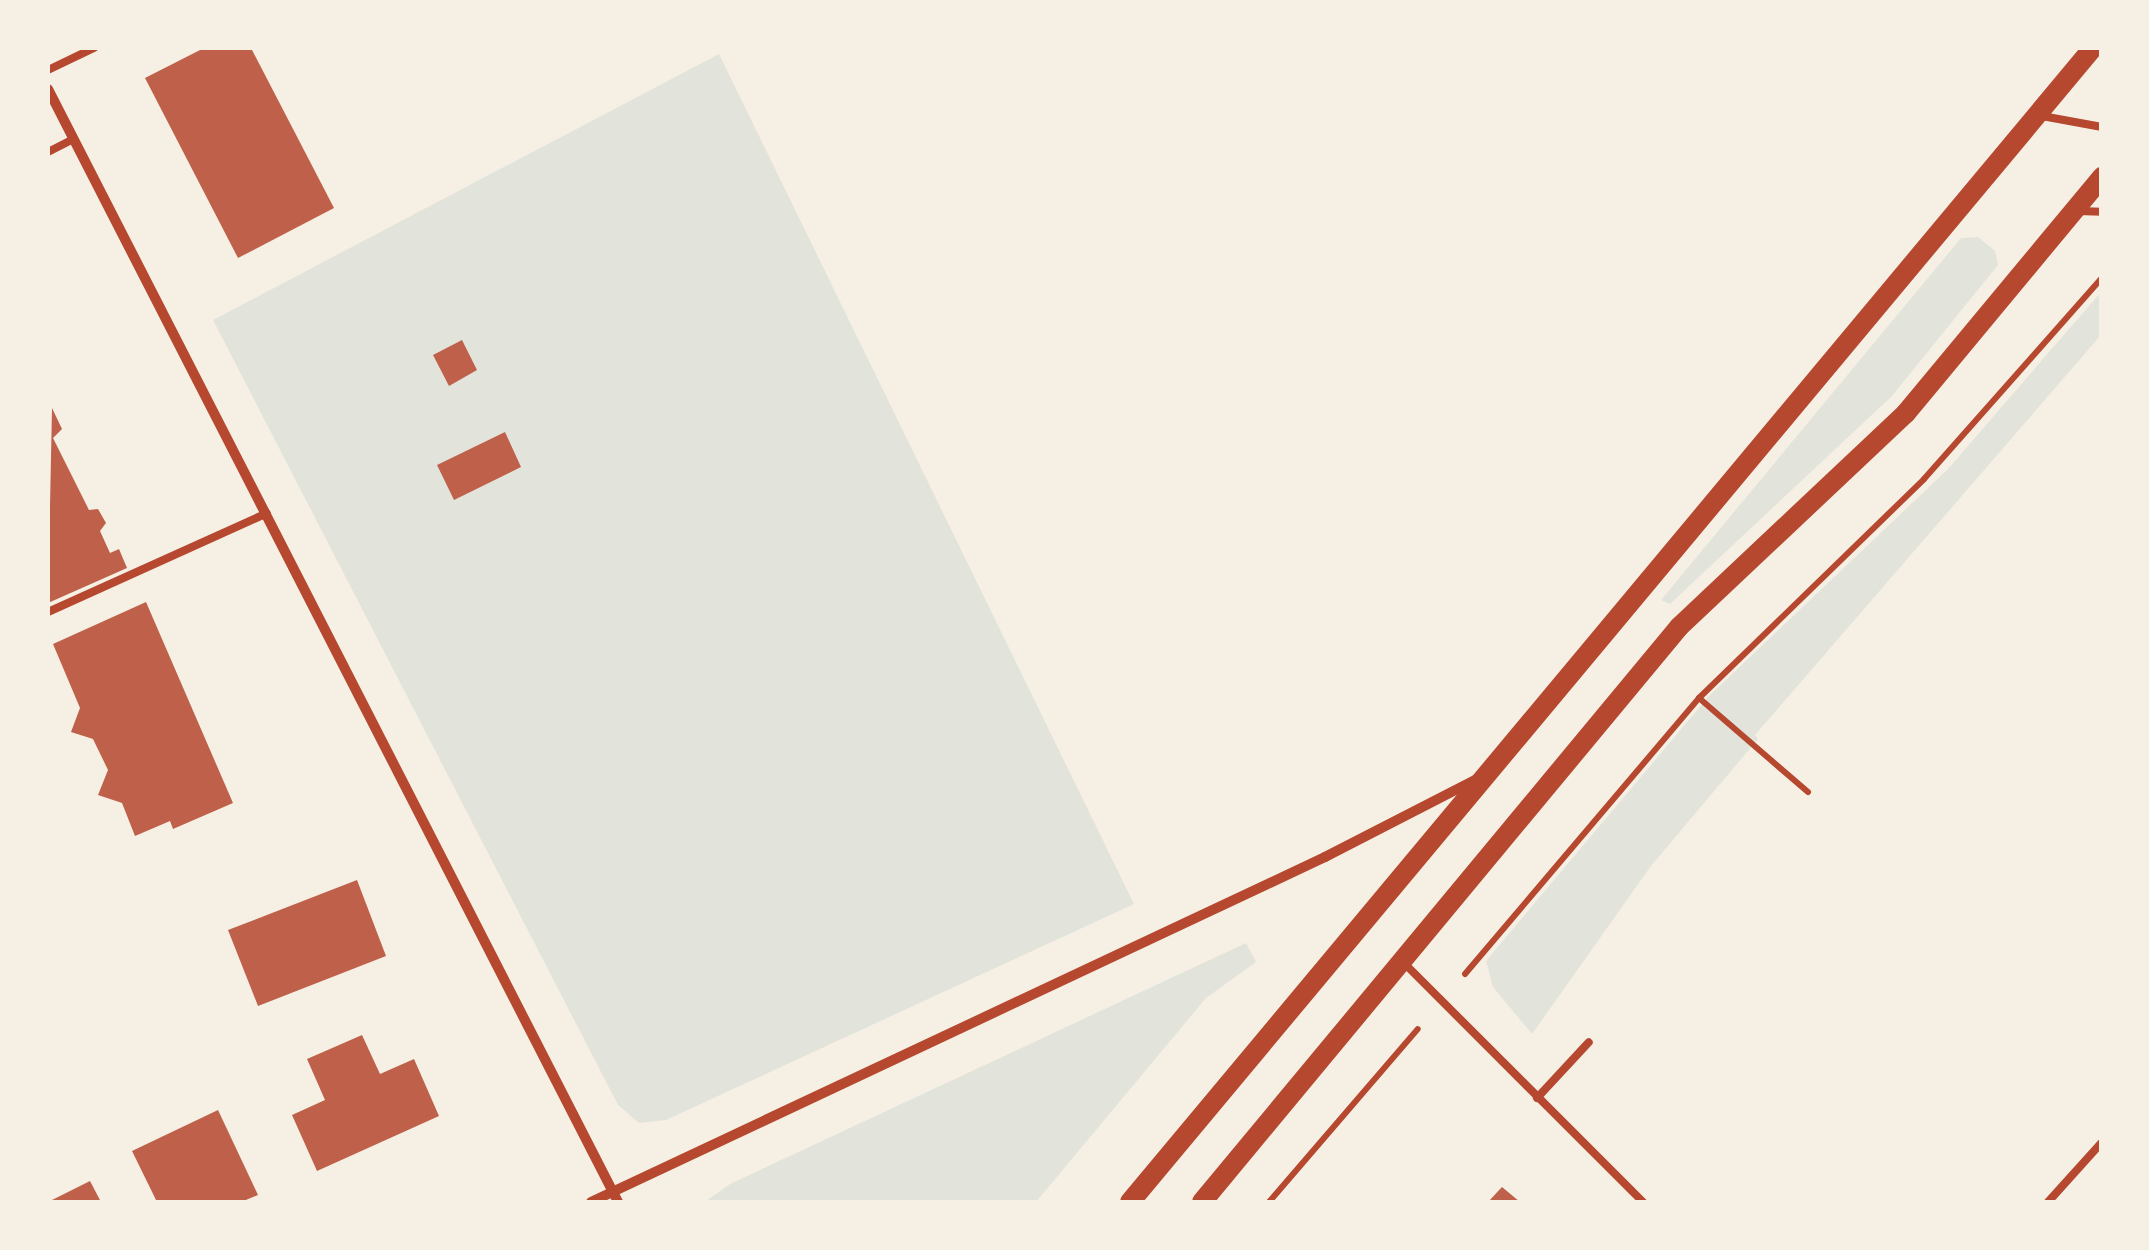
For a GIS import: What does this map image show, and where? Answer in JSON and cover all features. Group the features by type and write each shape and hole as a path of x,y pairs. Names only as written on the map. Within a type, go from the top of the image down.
{"main road":[{"path":"1130,1202 1478,778 2092,48"},
{"path":"1202,1202 1679,627 1906,413 2102,176"}],"street":[{"path":"48,89 616,1198"},
{"path":"591,1202 616,1198 1325,857 1478,778"}],"lane":[{"path":"48,70 94,48"},
{"path":"2036,115 2102,126"},
{"path":"48,152 73,138"},
{"path":"2073,211 2102,212"},
{"path":"48,612 267,512"},
{"path":"1404,963 1643,1202"},
{"path":"1537,1098 1590,1042"},
{"path":"2048,1202 2102,1142"}],"path":[{"path":"1269,1202 1699,698 1924,479 2102,278"},
{"path":"1699,698 1808,792"}],"shaded area":[{"path":"719,54 1134,904 666,1120 639,1123 618,1105 213,320"},
{"path":"1978,237 1995,251 1998,265 1892,396 1670,604 1661,600 1961,238"},
{"path":"2101,292 2101,335 1755,735 1758,739 1651,866 1532,1034 1493,987 1486,961 1709,696 1948,469"},
{"path":"1246,943 1256,962 1206,998 1036,1202 705,1202 730,1184"}],"building":[{"path":"204,48 251,48 334,208 238,258 145,78"},
{"path":"462,340 477,370 449,386 433,355"},
{"path":"52,408 62,429 53,438 89,510 98,509 106,523 100,531 110,553 119,549 127,568 48,603"},
{"path":"505,432 521,467 454,500 437,465"},
{"path":"146,602 233,803 173,829 170,821 135,836 122,803 98,795 108,770 93,739 71,732 80,708 53,644"},
{"path":"357,880 386,956 258,1006 228,930"},
{"path":"362,1035 380,1074 414,1059 439,1116 317,1171 292,1115 325,1100 307,1059"},
{"path":"218,1110 258,1195 241,1202 157,1202 132,1151"},
{"path":"90,1181 101,1202 48,1202"},
{"path":"1502,1187 1520,1202 1488,1202"}]}
